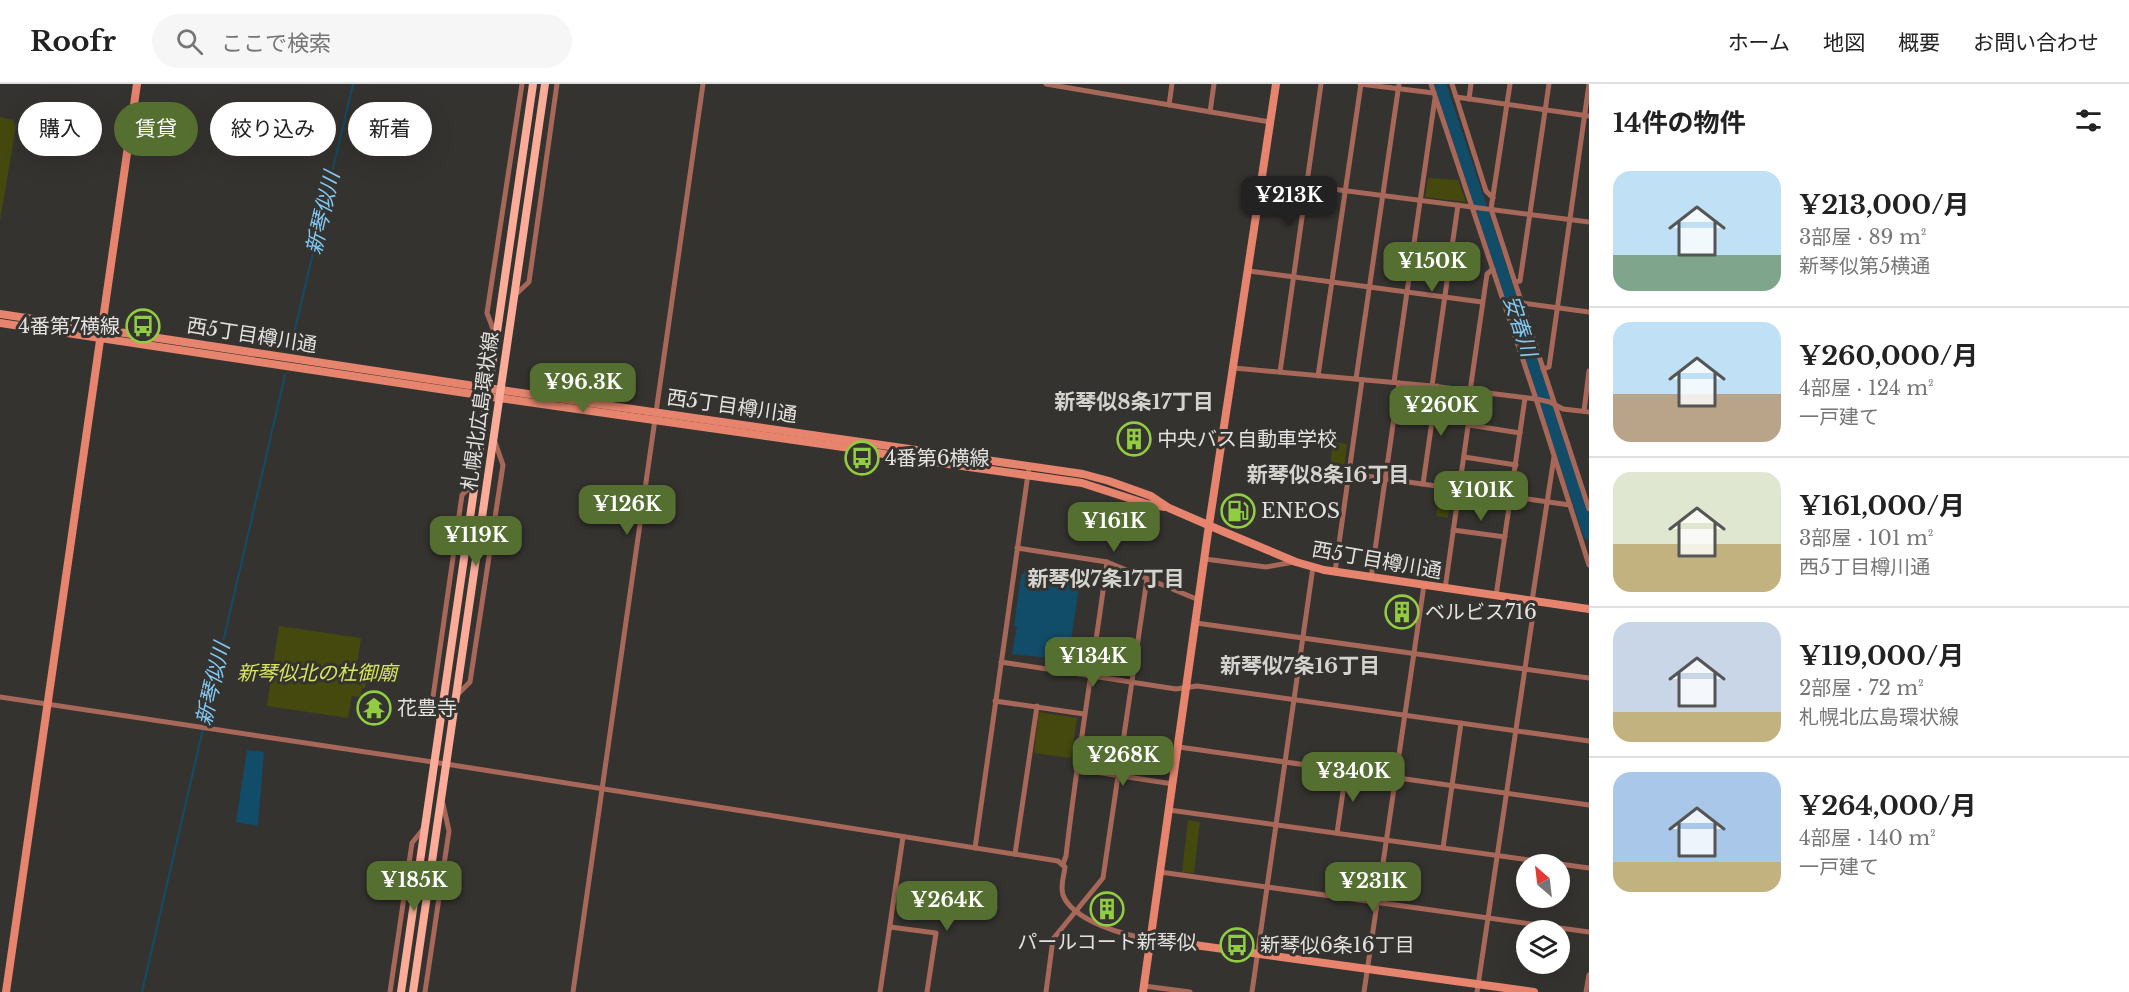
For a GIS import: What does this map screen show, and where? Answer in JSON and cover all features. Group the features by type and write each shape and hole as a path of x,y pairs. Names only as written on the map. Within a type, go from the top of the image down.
{"main road":[{"name":"札幌北広島環状線","path":"401,992 533,84"},
{"name":"札幌北広島環状線","path":"413,992 544,84"}],"street":[{"path":"6,992 137,84"},
{"path":"496,338 487,313 522,84"},
{"path":"513,297 529,282 557,84"},
{"path":"573,992 703,84"},
{"path":"1046,84 1084,87 1169,105 1270,122"},
{"path":"1169,105 1172,84"},
{"path":"1210,112 1214,84"},
{"path":"1190,992 1144,989 1209,525 1276,84"},
{"path":"1280,372 1321,84"},
{"path":"1318,376 1360,84 1398,87 1434,95"},
{"path":"1431,84 1538,399 1589,565"},
{"path":"1452,84 1486,191 1488,196 1493,198"},
{"path":"1469,99 1471,84"},
{"path":"1510,84 1493,198 1488,209 1515,282 1552,403 1589,508"},
{"path":"1515,282 1520,281 1550,84"},
{"path":"1543,369 1549,367 1589,84"},
{"path":"1335,572 1350,472 1370,286 1398,87"},
{"path":"1371,578 1434,95"},
{"path":"1456,97 1586,115"},
{"path":"1262,180 1589,222"},
{"path":"1423,484 1443,296 1458,205"},
{"path":"1445,589 1464,457 1482,302 1487,274 1493,269"},
{"path":"1249,271 1482,302"},
{"path":"1522,303 1589,312"},
{"name":"西5丁目樽川通","path":"0,314 101,333 500,394 1029,471 1082,483 1147,504 1169,508 1296,562 1313,567 1371,578 1589,609"},
{"name":"西5丁目樽川通","path":"0,323 101,333"},
{"path":"1234,368 1434,386 1538,399 1563,409 1586,412 1589,371"},
{"path":"1496,596 1525,398"},
{"path":"1468,425 1520,433"},
{"path":"456,697 470,682 503,465 493,437"},
{"path":"1477,988 1555,456"},
{"path":"1464,457 1516,465"},
{"path":"975,848 1029,471"},
{"path":"1331,471 1570,505"},
{"path":"1453,530 1505,537"},
{"path":"1017,548 1107,562 1199,600"},
{"path":"1205,559 1266,567 1296,562"},
{"path":"1107,562 1092,676 1076,769 1066,856 1063,864 1065,869 1063,894 1066,900 1100,925 1114,931 1151,939 1367,969 1477,988 1534,992"},
{"path":"1252,992 1313,567"},
{"path":"1046,992 1053,939 1103,878 1147,579"},
{"path":"1364,992 1424,585"},
{"path":"1196,623 1589,678"},
{"path":"1001,662 1176,689 1197,686 1589,741"},
{"path":"0,697 446,764 1015,854 1063,864"},
{"path":"995,701 1084,714"},
{"path":"1015,854 1036,706"},
{"path":"1443,848 1461,723"},
{"path":"1179,747 1589,805"},
{"path":"1076,769 1173,784"},
{"path":"1337,833 1346,771"},
{"path":"425,992 449,831 441,796"},
{"path":"1169,810 1516,858"},
{"path":"390,992 412,843 425,827"},
{"path":"880,992 903,837"},
{"path":"1570,865 1589,868"},
{"path":"1160,872 1589,932"},
{"path":"890,927 936,933 927,992"},
{"path":"1587,992 1589,975"}],"green space":[{"path":"0,117 13,120 16,126 0,221"},
{"path":"1428,178 1458,180 1466,202 1425,197"},
{"path":"1333,442 1347,444 1344,469 1330,467"},
{"path":"1440,492 1451,494 1448,518 1436,516"},
{"name":"新琴似北の杜御廟","path":"279,626 361,638 357,665 366,667 365,670 368,671 361,697 352,696 348,718 267,706"},
{"path":"1039,712 1077,718 1071,758 1034,753"},
{"path":"1188,820 1200,822 1194,873 1182,872"}],"water":[{"path":"1025,571 1080,580 1068,660 1012,654 1017,627 1014,626 1021,576"},
{"path":"247,750 264,752 258,826 236,822"}],"waterway":[{"name":"新琴似川","path":"292,342 353,84"},
{"name":"安春川","path":"1440,84 1589,534"},
{"name":"新琴似川","path":"142,992 285,375"}],"place":[{"name":"4番第7横線","path":"143,326"},
{"name":"中央バス自動車学校","path":"1134,439"},
{"name":"4番第6横線","path":"862,458"},
{"name":"ENEOS","path":"1238,511"},
{"name":"ベルビス716","path":"1402,612"},
{"name":"花豊寺","path":"374,708"},
{"name":"パールコート新琴似","path":"1107,909"},
{"name":"新琴似6条16丁目","path":"1237,945"}],"district":[{"name":"新琴似8条17丁目","path":"1134,402"},
{"name":"新琴似8条16丁目","path":"1328,475"},
{"name":"新琴似7条17丁目","path":"1106,579"},
{"name":"新琴似7条16丁目","path":"1300,666"}]}
